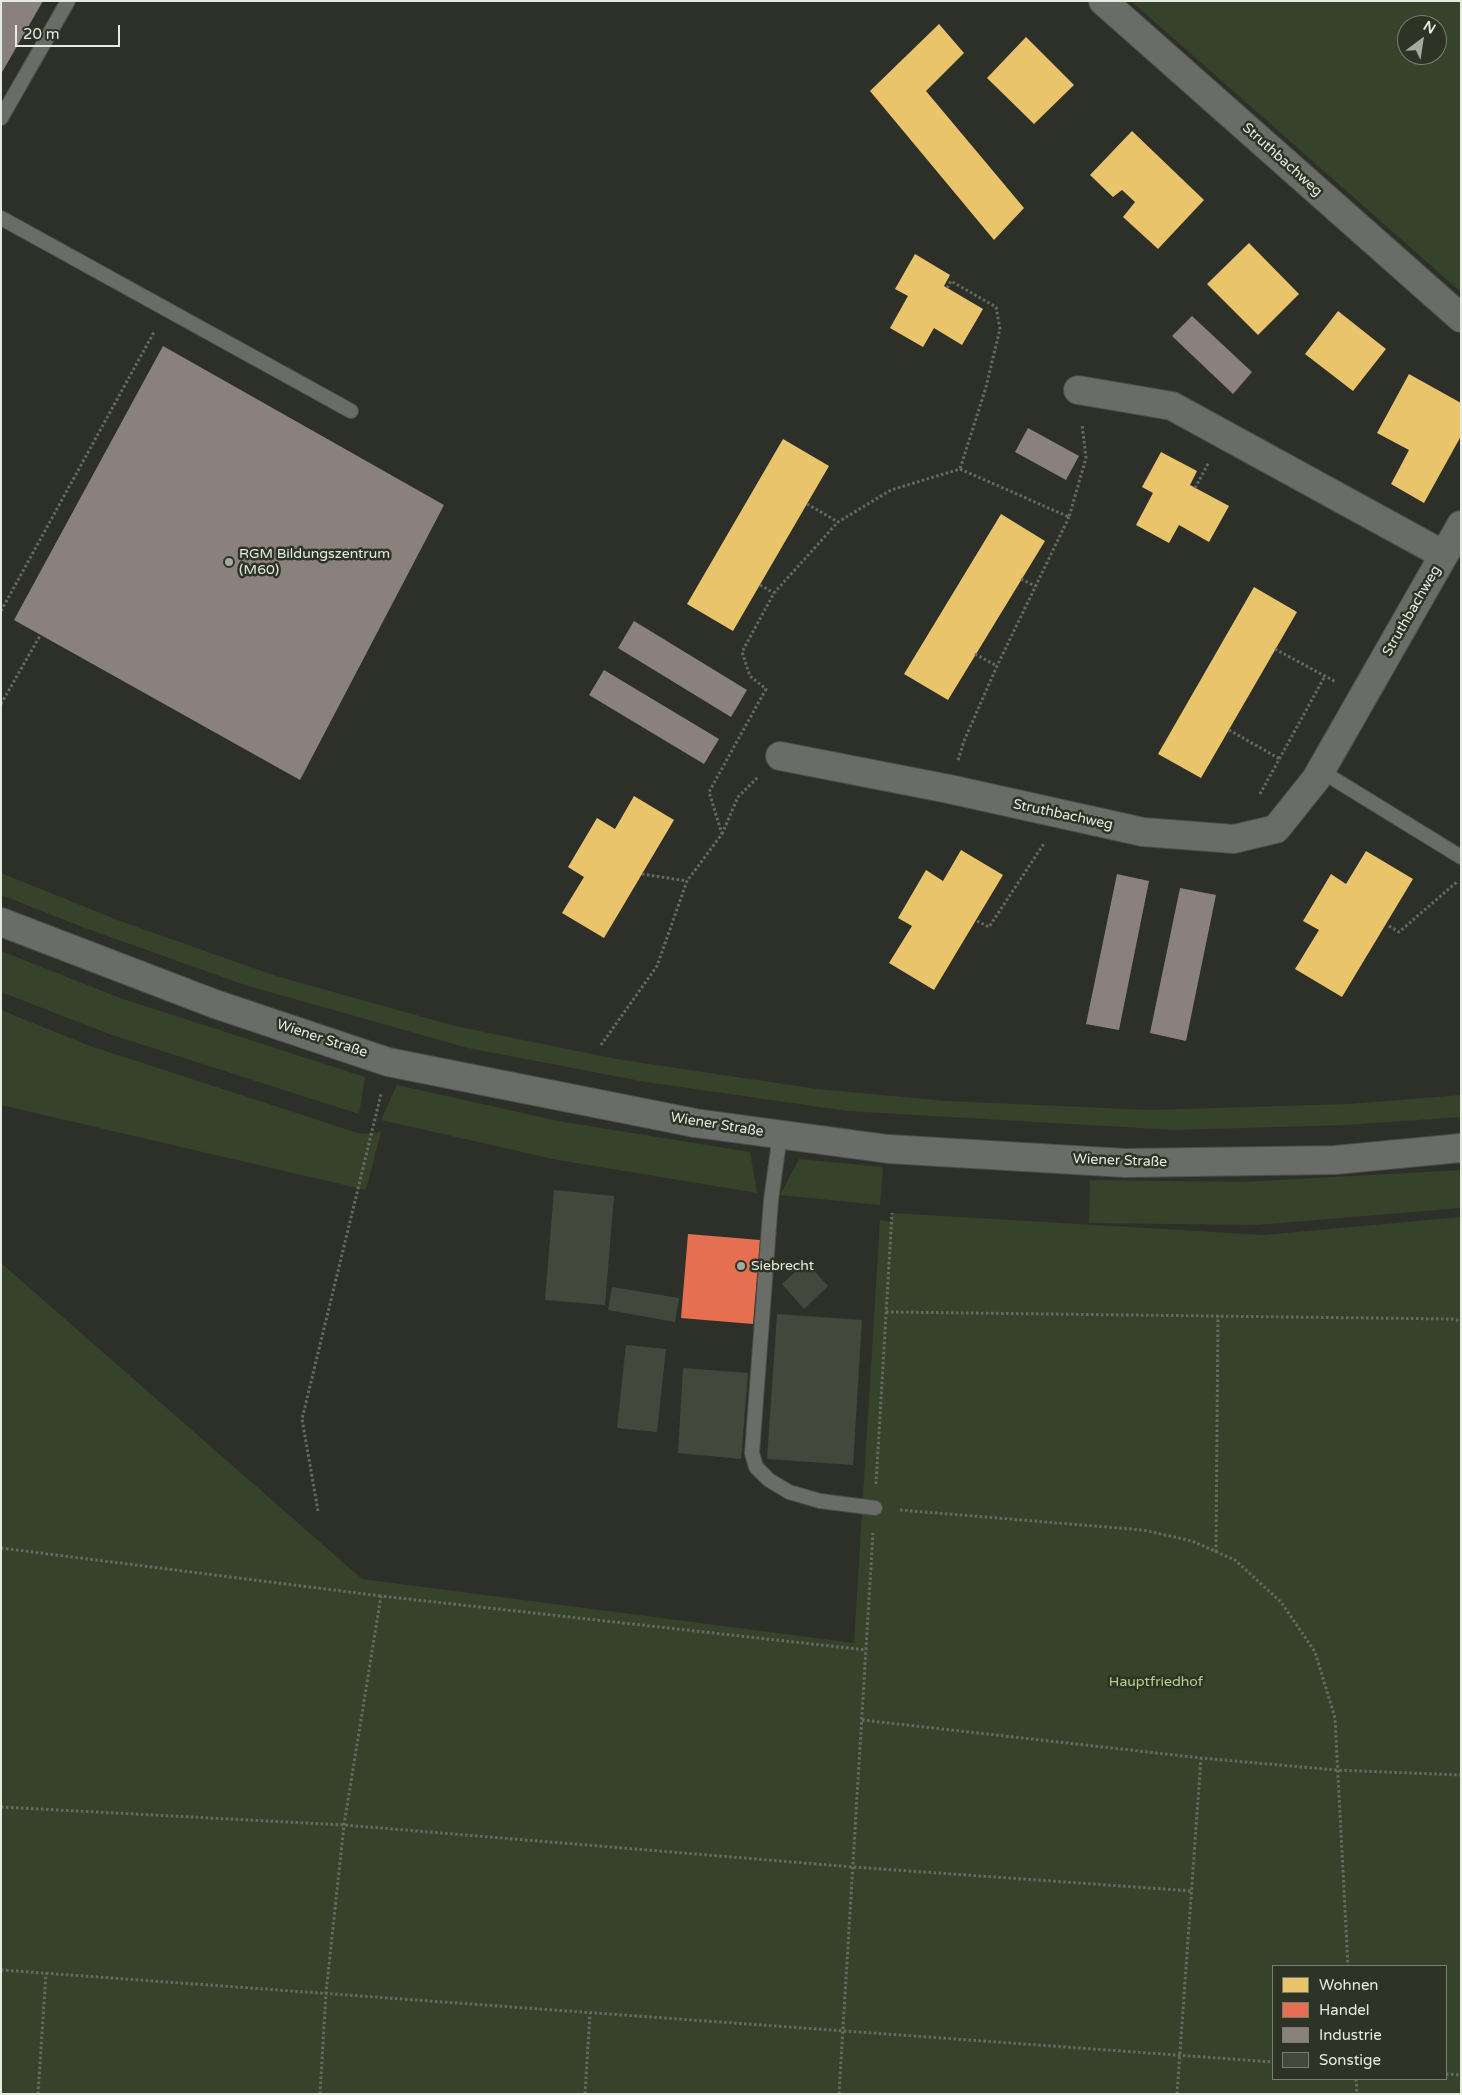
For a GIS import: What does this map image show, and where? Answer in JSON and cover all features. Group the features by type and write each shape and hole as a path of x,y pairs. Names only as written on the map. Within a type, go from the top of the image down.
{"street":[{"name":"Struthbachweg","path":"1103,1 1461,318"},
{"name":"Struthbachweg","path":"1078,390 1172,406 1444,555"},
{"name":"Struthbachweg","path":"780,756 950,789 1142,832 1234,839 1276,829 1321,771 1461,525"},
{"name":"Wiener Straße","path":"1,922 215,1004 388,1062 695,1122 888,1149 1125,1163 1335,1160 1461,1148"}],"lane":[{"path":"1,118 68,1"},
{"path":"1,218 351,411"},
{"path":"1321,771 1461,858"},
{"path":"780,1134 771,1200 752,1453 756,1468 769,1480 789,1492 820,1501 875,1508"}],"path":[{"path":"947,288 951,281 996,307 1000,330 986,387 960,468"},
{"path":"1,611 166,309"},
{"path":"950,789 964,741 997,666 1069,517 1086,458 1078,390"},
{"path":"722,834 709,792 766,689 750,676 742,652 774,593 838,522 891,490 960,468 1069,517"},
{"path":"807,504 838,522"},
{"path":"1021,579 1035,586"},
{"path":"760,585 774,593"},
{"path":"1,704 41,634"},
{"path":"1275,649 1364,697"},
{"path":"975,654 997,666"},
{"path":"1243,837 1243,822 1325,676"},
{"path":"1228,730 1280,759"},
{"path":"601,1045 657,966 688,881 722,834 738,797 780,756"},
{"path":"977,921 989,927 1063,815"},
{"path":"642,874 688,881"},
{"path":"1389,926 1399,932 1461,879"},
{"path":"318,1511 302,1419 388,1062"},
{"path":"839,2094 892,1213"},
{"path":"886,1312 1452,1319 1461,1321"},
{"path":"1216,1552 1218,1316"},
{"path":"875,1508 1143,1530 1192,1541 1235,1560 1281,1602 1315,1652 1335,1718 1336,1770 1348,1965"},
{"path":"1,1548 381,1596 866,1650"},
{"path":"320,2094 326,1993 344,1825 381,1596"},
{"path":"862,1720 1201,1758 1336,1770 1461,1775"},
{"path":"1178,2094 1201,1758"},
{"path":"1,1807 344,1825 853,1867 1192,1891"},
{"path":"1,1970 1272,2062"},
{"path":"38,2094 46,1973"},
{"path":"585,2094 590,2013"},
{"path":"1447,2074 1461,2075"},
{"path":"1356,2080 1356,2094"}],"green space":[{"path":"1131,1 1461,1 1461,292"},
{"path":"1,873 120,921 276,976 455,1026 616,1059 817,1089 947,1101 1150,1110 1349,1104 1461,1095 1461,1117 1346,1125 1174,1130 848,1111 646,1082 468,1048 245,985 85,928 1,895"},
{"path":"1,951 120,998 365,1077 359,1114 109,1034 1,992"},
{"path":"1,1010 90,1046 361,1134 381,1132 366,1190 1,1105"},
{"path":"397,1085 558,1121 750,1152 757,1193 558,1160 381,1120"},
{"path":"799,1159 883,1167 880,1205 780,1195"},
{"path":"1461,1170 1461,1208 1256,1225 1089,1223 1090,1180 1243,1182"},
{"name":"Hauptfriedhof","path":"892,1213 1264,1235 1461,1217 1461,2094 1,2094 1,1263 362,1579 854,1643 880,1220 891,1222"}],"building: Wohnen":[{"path":"939,24 964,53 926,91 1024,208 994,240 870,91"},
{"path":"1026,37 1074,85 1034,124 987,78"},
{"path":"1132,131 1204,200 1158,249 1123,217 1135,202 1122,190 1113,197 1090,175"},
{"path":"1249,243 1299,294 1258,335 1207,284"},
{"path":"915,254 950,275 944,286 983,309 962,345 934,328 923,347 890,328 908,296 895,289"},
{"path":"1338,311 1386,349 1353,391 1305,354"},
{"path":"1409,374 1461,403 1461,436 1424,503 1391,484 1409,450 1377,433"},
{"path":"783,439 829,466 733,631 687,604"},
{"path":"1161,452 1197,471 1190,485 1229,506 1209,542 1179,525 1169,543 1136,525 1153,493 1142,487"},
{"path":"1001,514 1045,541 948,700 904,674"},
{"path":"1254,587 1297,612 1201,778 1158,754"},
{"path":"634,796 674,820 604,938 562,913 584,877 568,867 597,818 615,829"},
{"path":"961,850 1003,875 934,990 889,963 912,926 898,918 926,870 943,881"},
{"path":"1366,851 1413,879 1342,997 1295,969 1319,930 1303,921 1331,874 1346,884"}],"building: Handel":[{"path":"688,1234 760,1240 753,1324 681,1318"}],"building: Industrie":[{"path":"1,1 43,1 1,74"},
{"path":"1192,316 1252,372 1233,394 1172,336"},
{"name":"RGM Bildungszentrum (M60)","path":"163,346 444,505 300,780 14,620"},
{"path":"1028,428 1079,456 1066,480 1015,452"},
{"path":"634,621 747,690 731,717 618,648"},
{"path":"604,670 719,739 704,764 589,695"},
{"path":"1117,874 1149,881 1119,1030 1086,1024"},
{"path":"1180,888 1216,895 1186,1041 1150,1033"}],"building: Sonstige":[{"path":"554,1190 614,1196 605,1305 545,1300"},
{"path":"806,1262 828,1286 804,1309 782,1284"},
{"path":"612,1287 679,1298 675,1322 608,1310"},
{"path":"777,1314 862,1320 853,1465 767,1459"},
{"path":"626,1345 666,1349 657,1432 617,1428"},
{"path":"683,1368 748,1373 741,1459 678,1453"}],"place":[{"name":"RGM Bildungszentrum (M60)","path":"229,562"},
{"name":"Siebrecht","path":"741,1266"}]}
